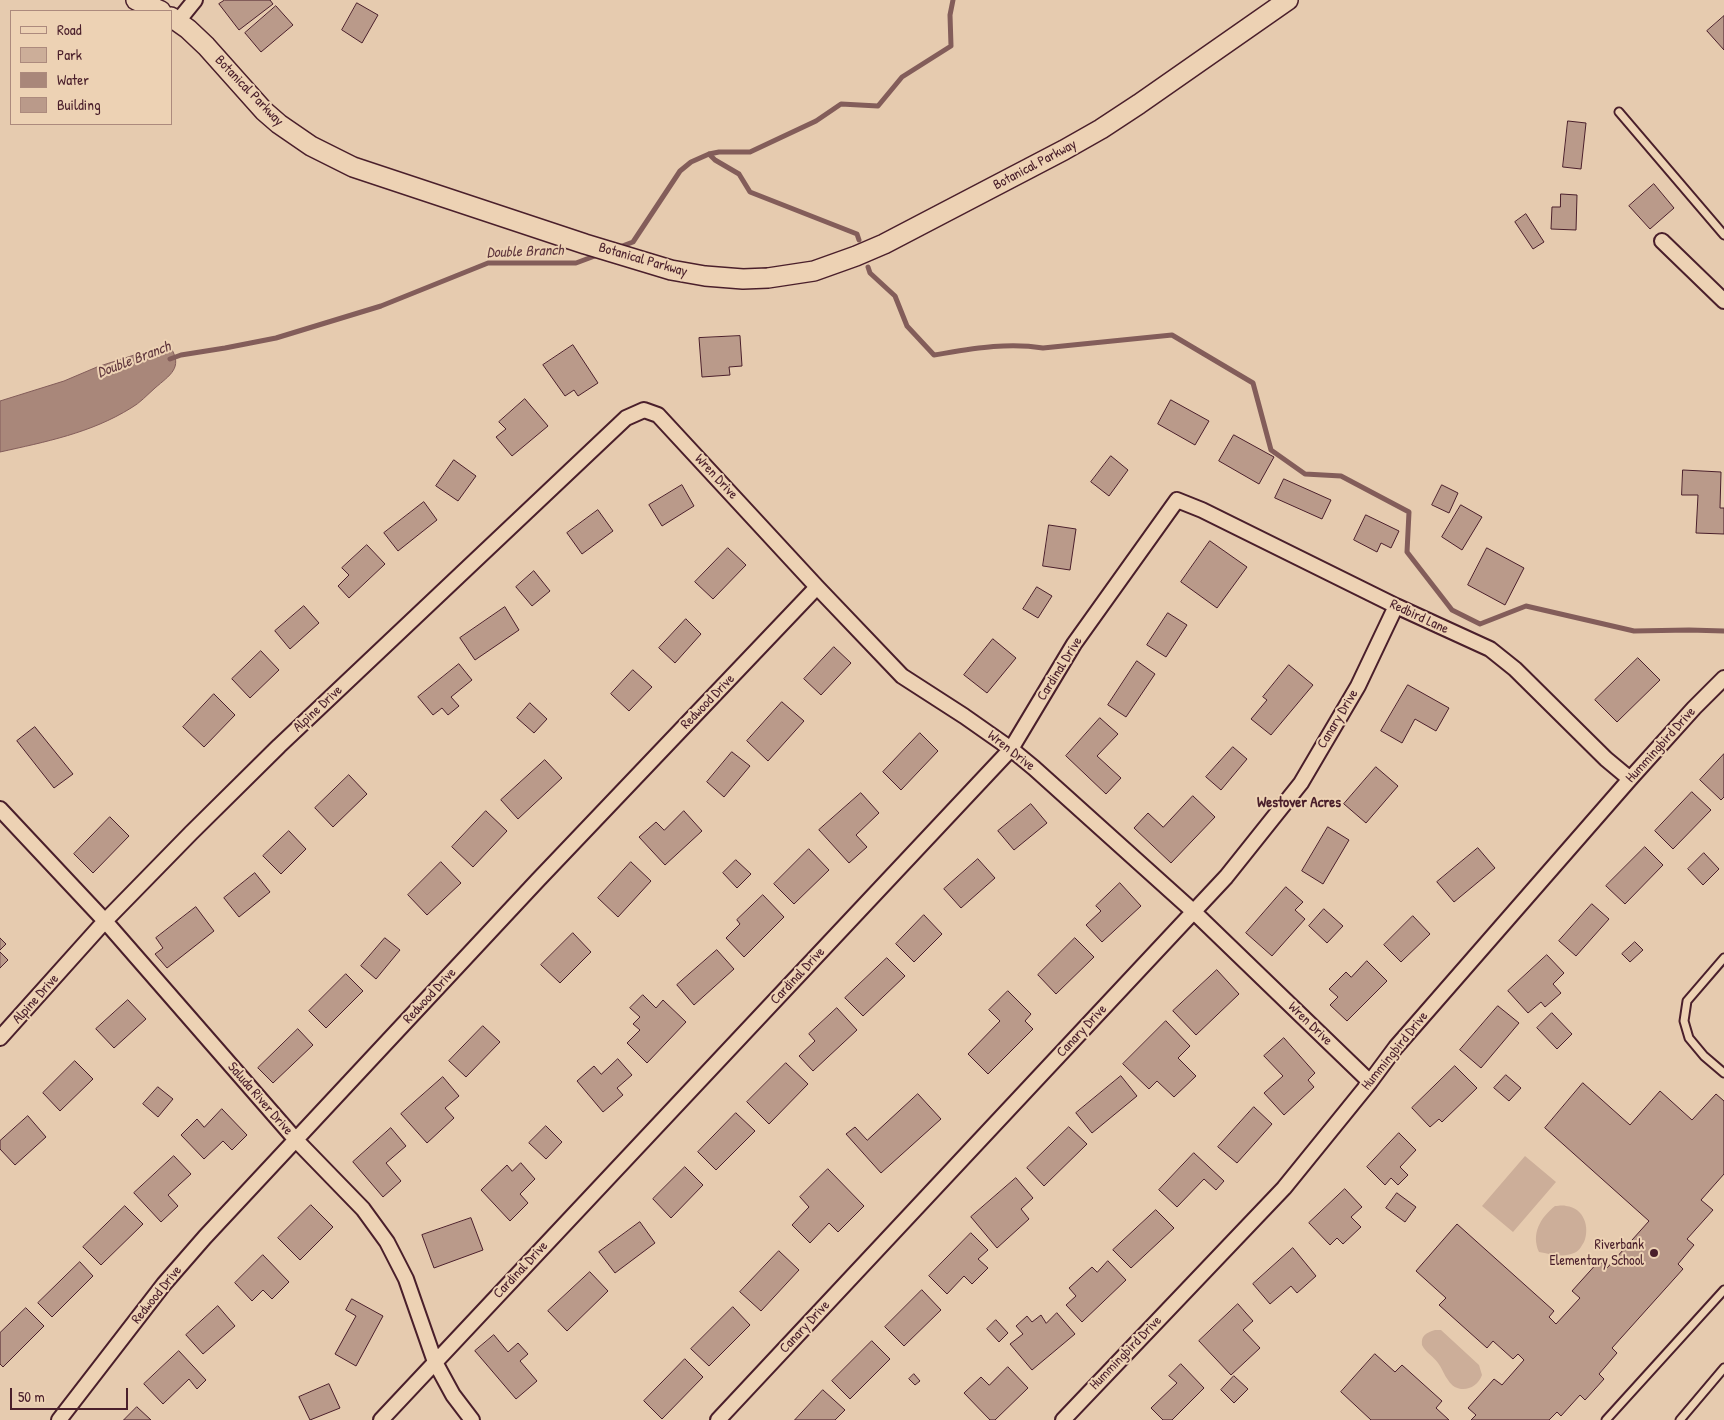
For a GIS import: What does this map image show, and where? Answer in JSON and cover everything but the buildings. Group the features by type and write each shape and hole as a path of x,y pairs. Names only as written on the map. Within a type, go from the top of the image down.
{"street":[{"path":"136,0 159,10"},
{"path":"175,19 195,0"},
{"name":"Botanical Parkway","path":"175,19 206,46 264,111 279,124 312,146 353,167 585,244 670,270 705,276 742,279 768,278 814,271 884,244 1101,129 1288,0"},
{"path":"1662,241 1724,301"},
{"name":"Alpine Drive","path":"0,1038 105,921 279,746 626,418 644,410 658,415"},
{"name":"Wren Drive","path":"658,415 902,676 1011,749 1194,912 1370,1082"},
{"name":"Redbird Lane","path":"1177,500 1396,606 1490,649 1515,669 1606,759 1630,779"},
{"name":"Cardinal Drive","path":"380,1420 1011,749 1074,644 1177,500"},
{"name":"Redwood Drive","path":"59,1420 164,1284 204,1237 538,880 817,587"},
{"name":"Canary Drive","path":"718,1420 1226,877 1301,783 1358,686 1396,606"},
{"name":"Hummingbird Drive","path":"1063,1420 1284,1188 1396,1047 1630,779 1694,708 1724,678"},
{"name":"Saluda River Drive","path":"0,809 105,921 296,1140 363,1209 387,1242 406,1279 435,1362 453,1395 472,1420"}],"lane":[{"path":"1619,112 1724,235"},
{"path":"1724,958 1687,1001 1684,1021 1689,1038 1704,1056 1724,1073"},
{"path":"1606,1420 1724,1290"},
{"path":"1680,1420 1724,1368"}],"green space":[{"path":"1525,1156 1556,1182 1513,1232 1482,1206"},
{"path":"1555,1206 1577,1210 1584,1219 1586,1236 1579,1250 1574,1253 1552,1255 1539,1252 1536,1239 1538,1227"},
{"path":"1435,1330 1441,1330 1479,1365 1482,1375 1476,1384 1466,1389 1456,1388 1438,1363 1425,1350 1422,1345 1423,1337"}],"water":[{"path":"163,346 171,348 174,355 176,361 173,371 134,406 116,417 84,430 0,452 0,401 64,381 97,367"}],"waterway":[{"name":"Double Branch","path":"617,248 633,242 680,171 691,162 719,152 750,152 816,121 841,104 878,106 902,77 951,46 950,15 953,0"},
{"path":"709,154 715,160 739,174 750,192 857,234 859,240"},
{"name":"Double Branch","path":"170,359 181,355 276,338 381,306 488,263 576,263 600,254"},
{"path":"868,267 870,273 895,296 907,326 934,355 988,347 1029,346 1043,348 1172,335 1253,383 1271,450 1305,474 1341,476 1409,512 1407,552 1452,610 1480,624 1526,606 1634,631 1724,631"}],"place":[{"name":"Riverbank Elementary School","path":"1654,1253"}],"district":[{"name":"Westover Acres","path":"1299,803"}]}
